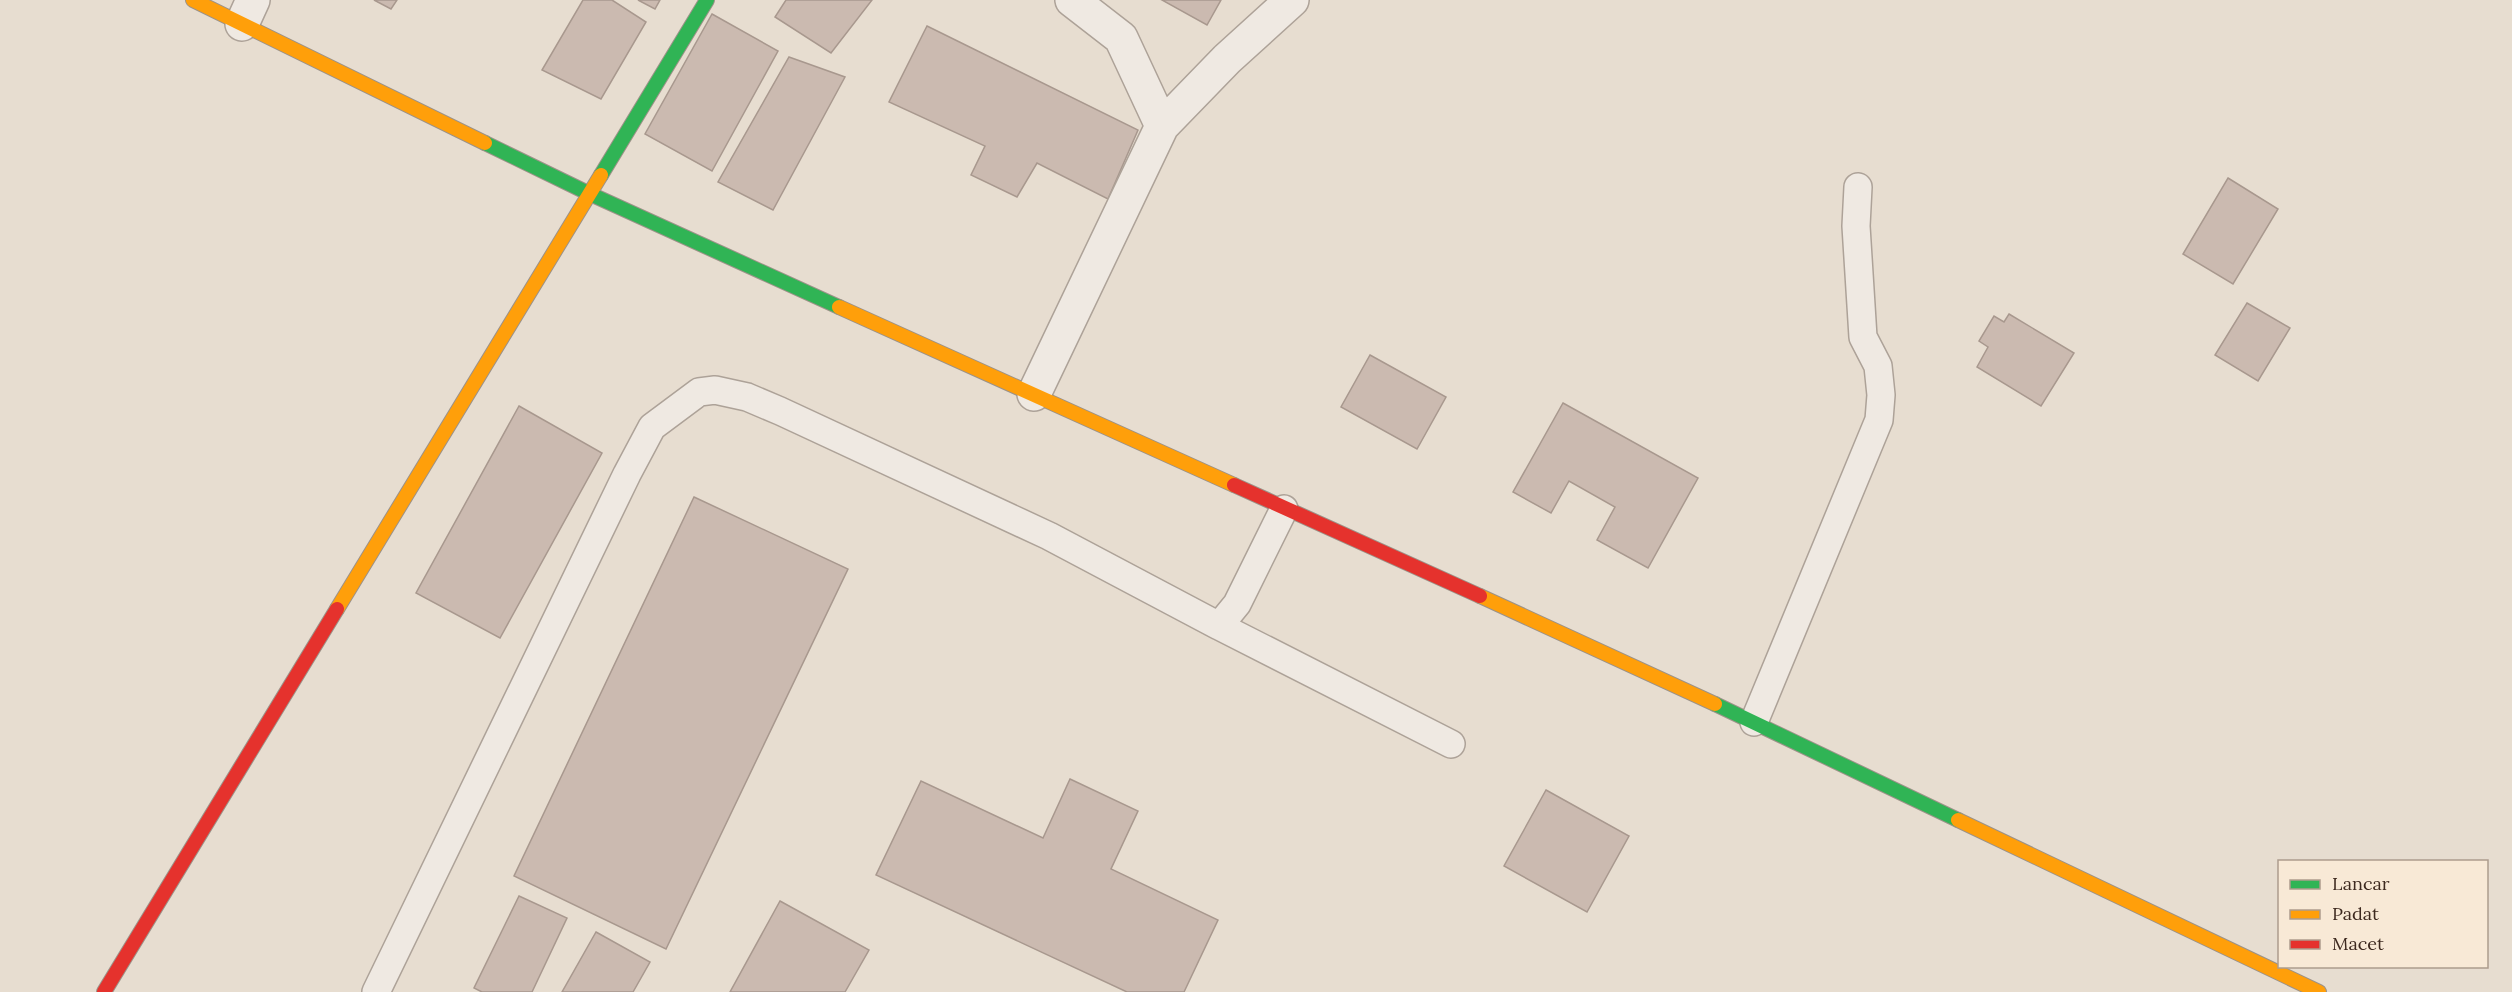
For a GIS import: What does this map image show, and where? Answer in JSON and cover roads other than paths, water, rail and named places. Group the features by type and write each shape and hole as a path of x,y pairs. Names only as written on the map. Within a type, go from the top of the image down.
{"main road":[{"path":"193,0 248,12 588,193 1754,722 2319,992"},
{"path":"104,992 707,0"}],"street":[{"path":"1072,0 1121,38 1162,126"},
{"path":"1034,394 1162,126 1220,66 1292,0"}],"lane":[{"path":"1754,722 1880,420 1881,395 1878,366 1863,337 1856,226 1858,187"},
{"path":"376,992 627,474 652,427 699,392 715,390 747,397 1049,536 1219,627 1451,744"},
{"path":"1219,627 1238,604 1284,509"}]}
